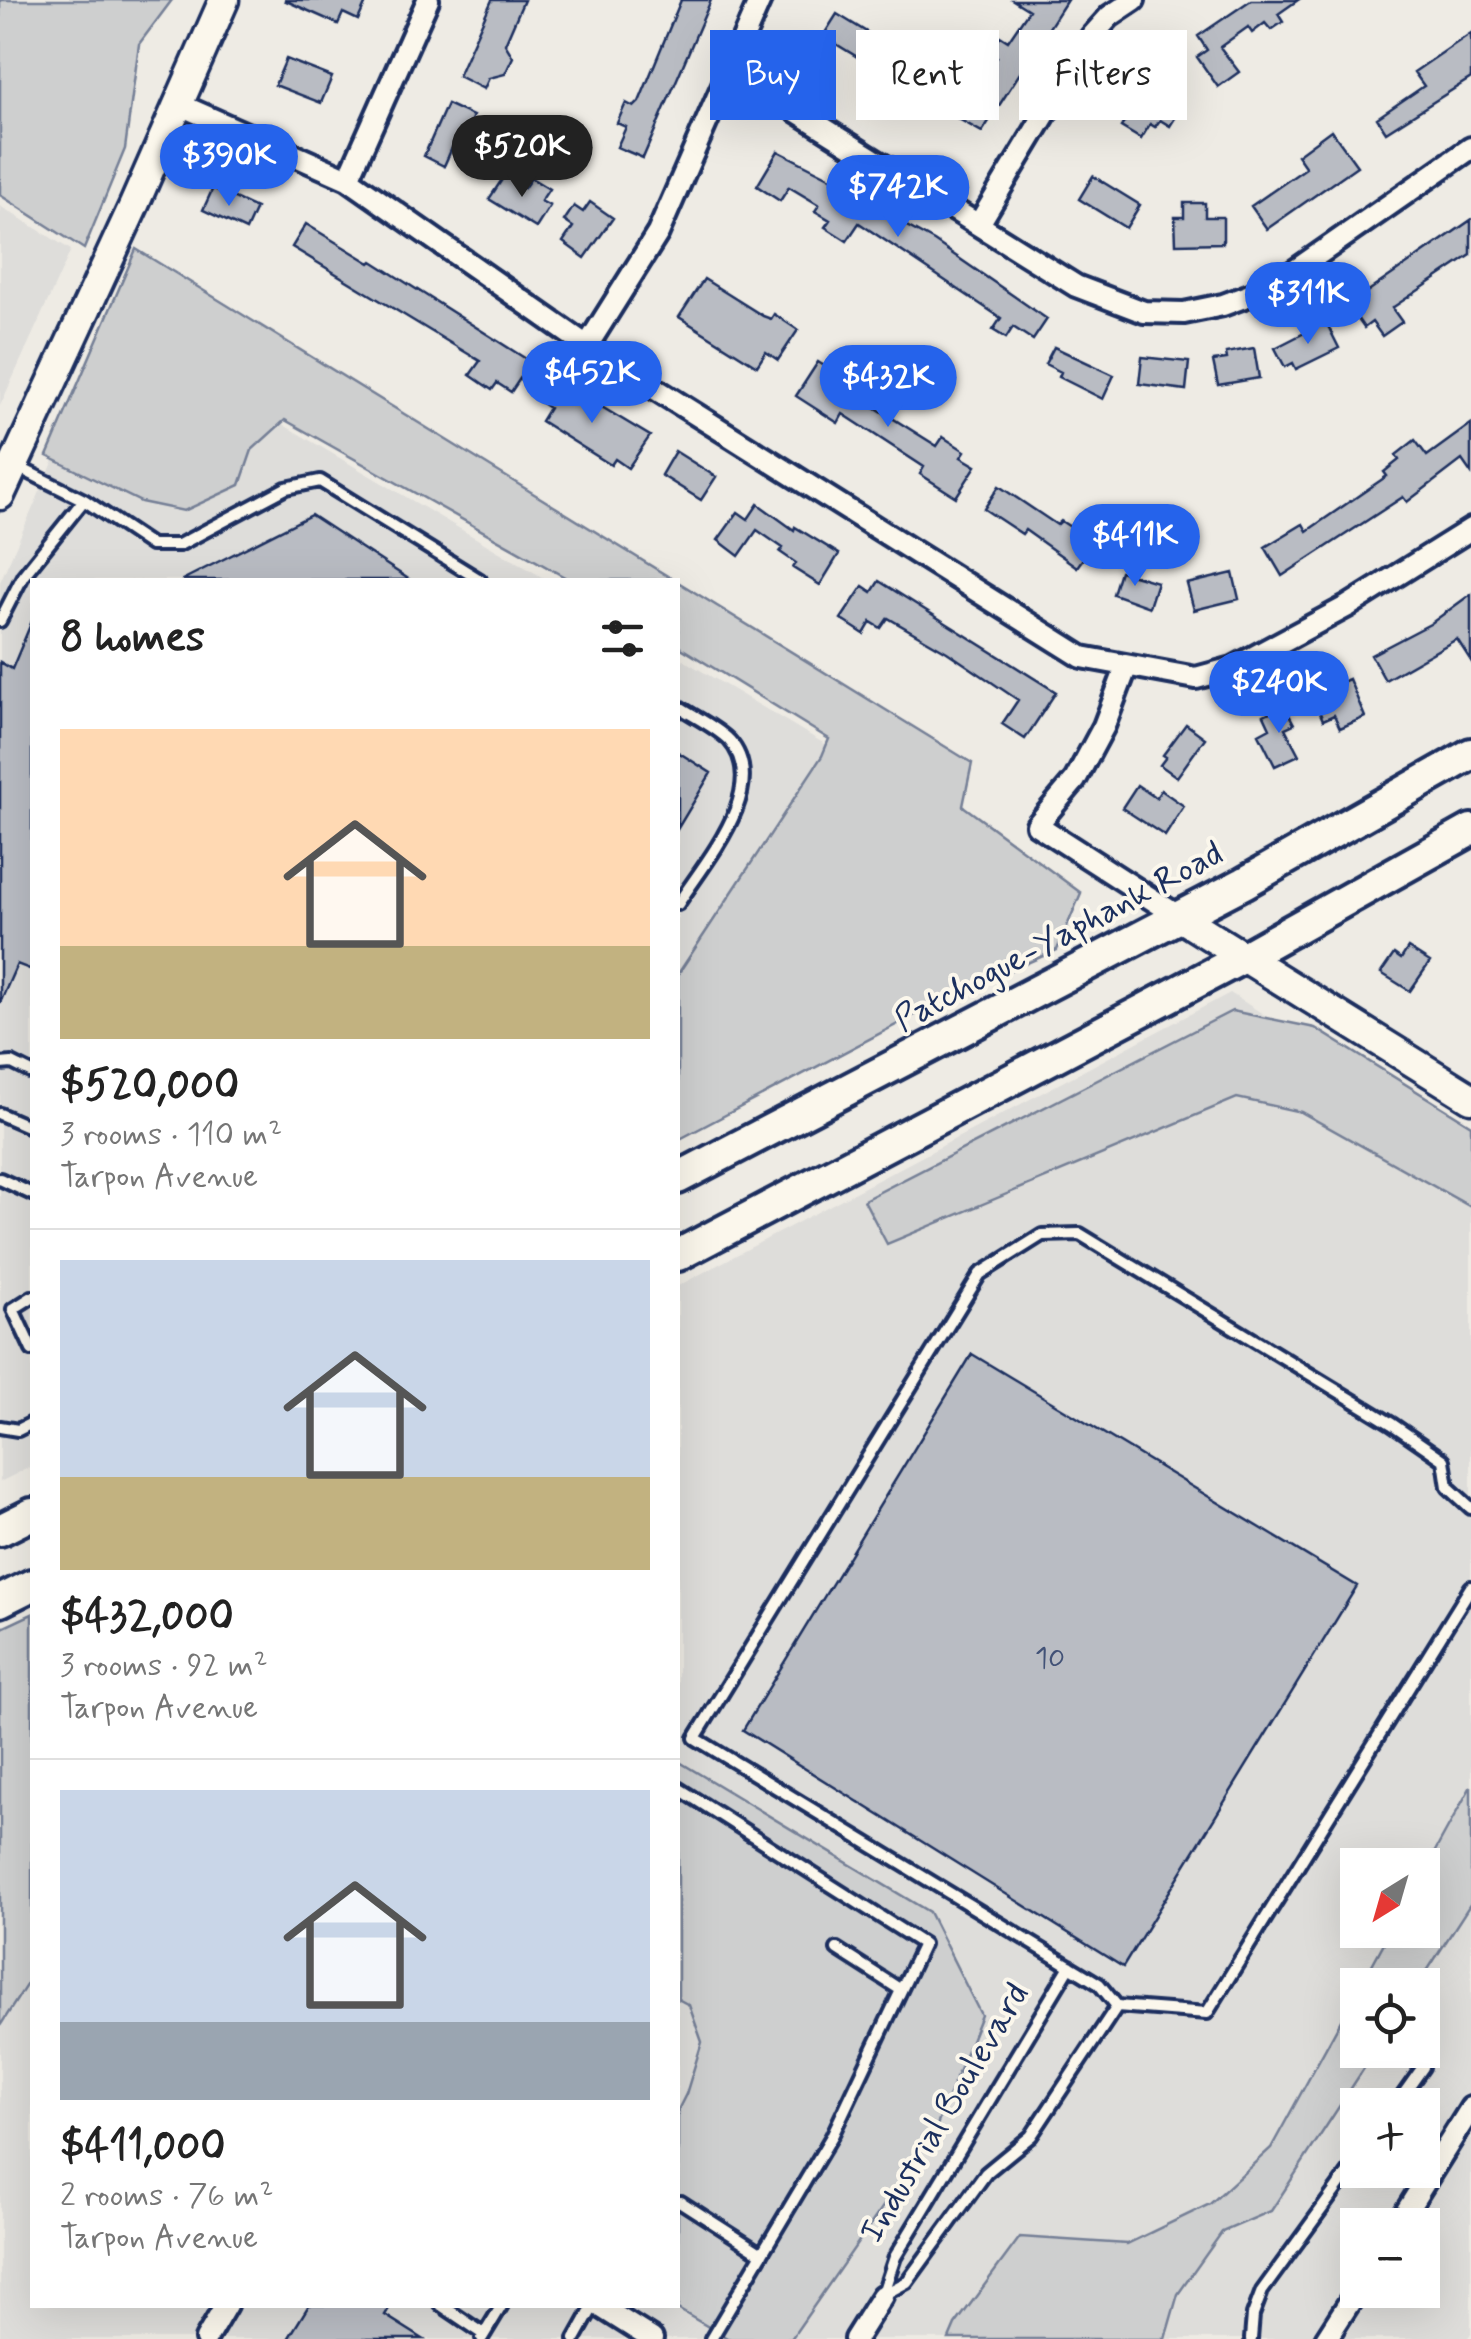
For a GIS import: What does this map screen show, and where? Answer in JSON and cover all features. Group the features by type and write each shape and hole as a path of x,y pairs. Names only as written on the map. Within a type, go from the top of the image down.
{"main road":[{"path":"0,496 224,0"},
{"name":"Patchogue-Yaphank Road","path":"680,1177 1327,837 1471,754"},
{"path":"680,1254 1244,957 1471,830"},
{"path":"1178,916 1471,1098"},
{"path":"0,1530 30,1515"},
{"path":"0,1601 30,1586"}],"street":[{"path":"348,179 428,0"},
{"path":"747,30 760,0"},
{"path":"980,224 1092,36 1110,16 1134,0"},
{"path":"178,104 348,179 587,346 1082,658 1196,678 1233,668 1348,606 1471,529"},
{"path":"587,346 658,233 710,115"},
{"path":"811,120 1076,286 1144,312 1184,312 1255,294 1293,272 1471,148"},
{"path":"1126,668 1104,726 1076,780 1037,825 1178,916"},
{"path":"1409,2208 1471,2108"},
{"name":"Industrial Boulevard","path":"855,2339 882,2296"},
{"path":"206,2339 224,2308"},
{"path":"601,2308 652,2339"},
{"path":"1326,2339 1346,2308"}],"lane":[{"path":"14,465 84,500 151,545 179,545 286,488 320,481 477,578"},
{"path":"0,621 23,576 84,500"},
{"path":"680,707 730,741 745,775 739,807 680,901"},
{"path":"0,1064 12,1063 30,1071"},
{"path":"0,1114 30,1127"},
{"path":"0,1179 30,1193"},
{"path":"1471,1508 1448,1487 1444,1460 1392,1424 1080,1234 1042,1235 980,1274 695,1738 1099,1984 1117,2006 1207,2013 1471,1587"},
{"path":"13,1309 30,1298"},
{"path":"0,1304 13,1309 30,1346"},
{"path":"0,1427 18,1430 30,1424"},
{"path":"680,1789 922,1944 832,2136 711,2339"},
{"path":"837,1949 901,1990"},
{"name":"Industrial Boulevard","path":"882,2296 896,2258 1070,1966"},
{"name":"Industrial Boulevard","path":"882,2296 907,2282 986,2173 1030,2136 1117,2006"},
{"path":"1252,2339 1253,2315 1262,2291 1340,2184"},
{"path":"681,2202 762,2254"},
{"path":"445,2308 483,2336 500,2308"},
{"path":"575,2339 594,2308"}],"shaded area":[{"path":"0,0 172,0 139,44 125,149 84,249 0,195"},
{"path":"0,206 71,250 0,406"},
{"path":"136,249 671,578 566,578 285,420 252,450 240,485 184,511 141,502 47,456"},
{"path":"114,325 544,578 30,578 30,1467 0,1482 0,582"},
{"path":"680,583 972,763 963,806 1081,893 1057,950 947,998 680,1139 680,971 822,756 829,739 680,647"},
{"path":"680,658 835,750 680,997"},
{"path":"1230,993 1471,1146 1471,2333 1467,2339 0,2339 0,2026 30,1979 30,2308 680,2308 680,1285"},
{"path":"1232,1011 1315,1028 1471,1125 1471,1207 1301,1112 1237,1098 887,1244 864,1200"},
{"path":"30,1615 30,1979 0,2026 0,1629"},
{"path":"680,1762 929,1912 981,2015 934,2133 791,2339 729,2339 676,2308 680,2308 680,2106 702,2042 689,2005 680,2000"},
{"path":"1471,1786 1471,1903 1429,1968 1370,1968 1381,1948 1440,1948 1440,1848 1437,1848"},
{"path":"1340,2022 1340,2068 1364,2068 1351,2088 1340,2088 1340,2105 1271,2211 1222,2232 1178,2294 1165,2339 949,2339 955,2325 1020,2237 1127,2244 1210,2204 1271,2148"}],"building":[{"path":"284,0 367,0 358,20 343,13 338,24"},
{"path":"492,0 524,0 505,44 513,57 505,74 489,78 484,89 458,76"},
{"path":"681,0 711,0 643,158 617,147 626,127 617,123 626,103 634,107 639,102"},
{"path":"1013,0 1067,0 1048,30 1019,30 1019,75 999,106 999,37 1008,41 1029,10"},
{"path":"1251,0 1298,0 1278,14 1283,22 1271,30 1265,23 1252,33 1248,27 1220,47 1239,72 1218,87 1197,57 1207,50 1198,36"},
{"path":"837,14 863,30 856,30 856,56 836,44 836,30 827,30"},
{"path":"1471,33 1471,78 1386,132 1377,118 1424,86 1414,72"},
{"path":"286,59 332,77 321,103 275,85"},
{"path":"447,104 473,116 457,151 452,148 444,166 424,156"},
{"path":"961,120 990,120 982,132"},
{"path":"1126,120 1160,120 1155,127 1150,124 1141,139 1121,127"},
{"path":"1331,130 1357,166 1267,229 1251,206 1306,168 1297,155"},
{"path":"778,151 835,180 900,225 934,241 1047,319 1033,340 1013,327 1006,338 993,330 1001,318 859,223 847,241 825,227 830,220 815,211 819,205 789,187 780,201 757,186"},
{"path":"505,175 524,188 531,178 549,189 541,201 550,206 536,228 489,199"},
{"path":"1093,176 1140,205 1126,228 1079,199"},
{"path":"213,188 256,208 246,230 203,210"},
{"path":"590,202 613,218 585,258 563,242 573,227 564,221 574,206 583,212"},
{"path":"1184,203 1205,203 1205,217 1223,217 1223,243 1176,244 1175,217 1184,217"},
{"path":"1471,220 1471,255 1392,308 1402,322 1382,336 1372,322 1364,328 1348,305"},
{"path":"306,224 531,362 511,392 497,383 492,390 470,375 480,361 292,247"},
{"path":"704,279 763,316 771,319 774,314 798,330 778,360 766,352 757,366 679,317"},
{"path":"1326,322 1339,348 1296,369 1293,363 1285,367 1275,348"},
{"path":"1054,347 1114,375 1103,399 1059,377 1061,372 1045,364"},
{"path":"1254,348 1259,378 1218,385 1213,361 1227,359 1226,353"},
{"path":"1142,357 1189,362 1186,390 1139,384"},
{"path":"818,362 842,377 838,384 937,446 943,437 965,451 961,457 976,466 956,497 920,474 924,467 843,414 838,423 796,396"},
{"path":"555,379 650,436 628,468 615,459 611,465 541,421 549,408 540,402"},
{"path":"1471,424 1471,473 1462,460 1407,502 1403,497 1282,576 1265,547 1303,524 1307,531 1387,476 1384,472 1399,460 1396,455 1415,440 1427,456"},
{"path":"675,451 716,477 701,500 661,475"},
{"path":"999,486 1057,525 1061,521 1072,528 1080,517 1101,533 1077,567 1025,530 1022,534 984,509"},
{"path":"758,504 794,530 795,527 839,554 820,585 793,568 796,563 780,552 783,548 757,530 739,556 718,540 738,512 748,519"},
{"path":"311,515 407,578 186,578"},
{"path":"1120,571 1157,582 1149,607 1113,594"},
{"path":"1233,573 1239,599 1194,610 1187,584"},
{"path":"879,581 1056,692 1025,739 1002,724 1018,700 947,652 888,618 881,628 871,622 864,634 841,619 863,586 872,592"},
{"path":"1471,594 1471,661 1457,639 1385,680 1371,655 1430,624"},
{"path":"30,626 30,969 17,964 0,1003 0,662 12,669"},
{"path":"1349,679 1365,717 1340,728 1334,715 1323,720 1312,695"},
{"path":"1284,705 1294,724 1285,728 1299,755 1275,766 1259,734 1270,728 1264,715"},
{"path":"1186,724 1205,738 1177,777 1160,765"},
{"path":"680,753 711,773 680,825"},
{"path":"1137,785 1156,798 1161,790 1184,806 1165,836 1122,808"},
{"path":"1408,948 1430,962 1410,991 1381,973 1394,954 1401,959"},
{"path":"972,1354 1357,1586 1123,1967 743,1730"},
{"path":"307,2308 389,2308 385,2315 423,2339 288,2339"}]}
